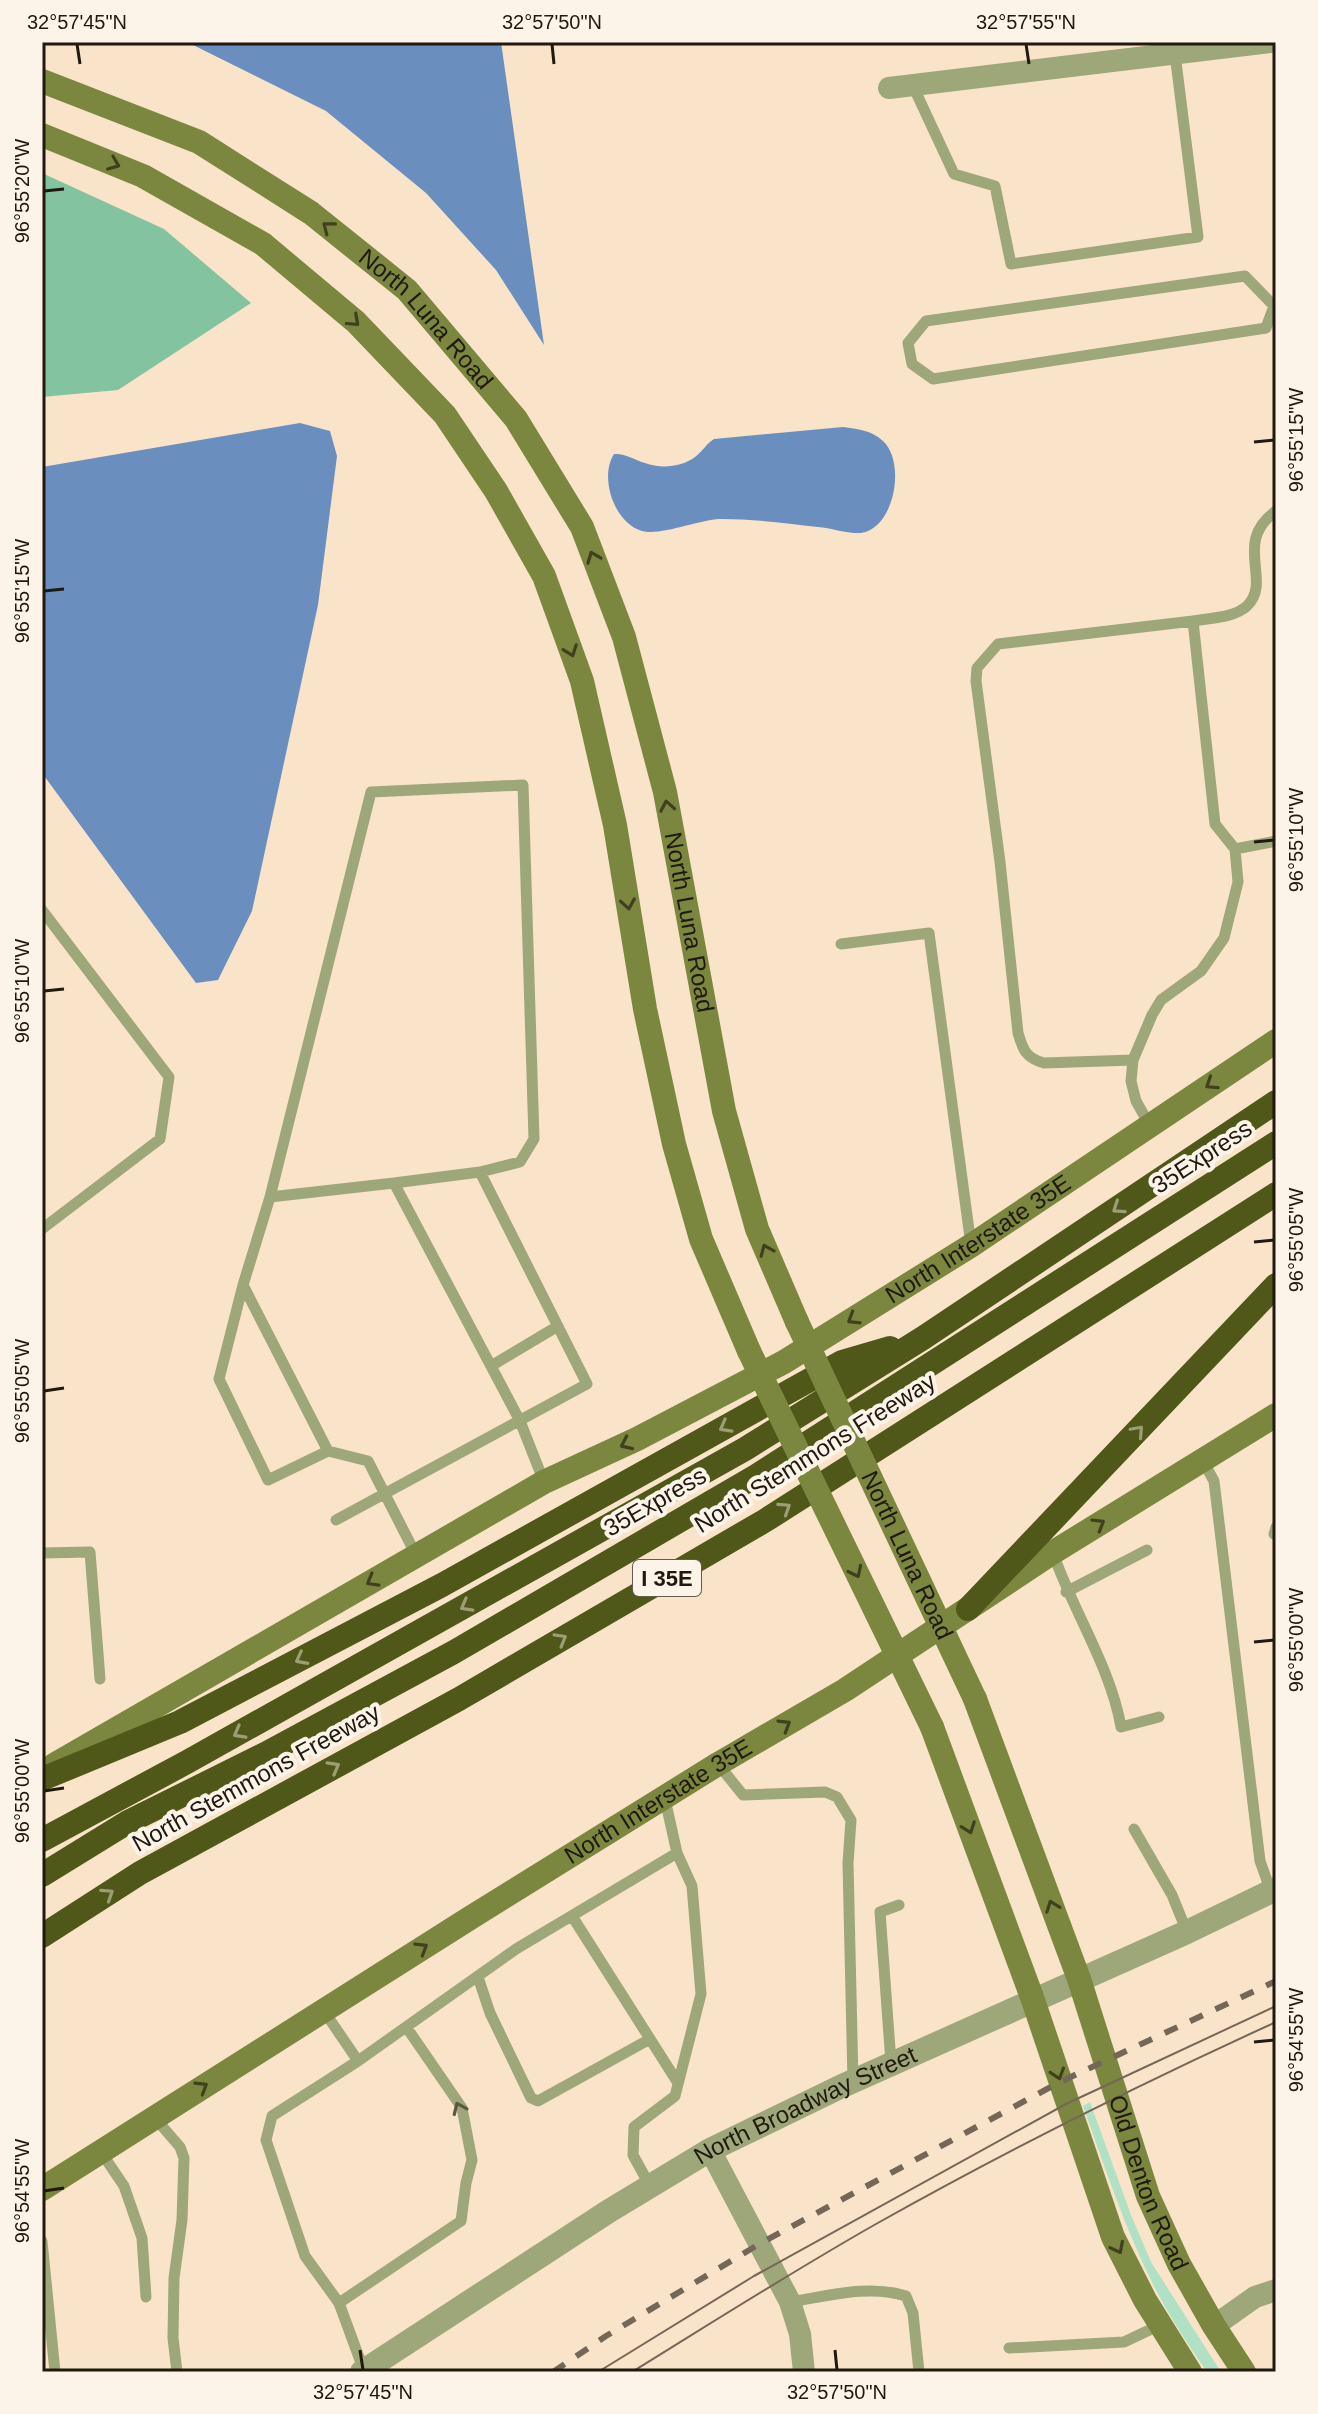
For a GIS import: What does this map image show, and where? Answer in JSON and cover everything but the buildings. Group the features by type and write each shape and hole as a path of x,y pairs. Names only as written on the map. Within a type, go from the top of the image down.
{"highway":[{"name":"North Stemmons Freeway","path":"42,1840 745,1449 923,1338 1276,1102"},
{"name":"35Express","path":"42,1875 128,1822 265,1754 454,1652 756,1476 1276,1143"},
{"name":"North Stemmons Freeway","path":"42,1936 140,1873 459,1699 766,1520 1276,1194"},
{"path":"968,1609 1276,1285"},
{"path":"42,1779 180,1722 454,1578 842,1362 923,1338"}],"main road":[{"name":"North Luna Road","path":"42,81 199,142 311,213 407,290 516,419 582,527 624,637 665,792 724,1111 757,1229 797,1322 975,1699 1079,1979"},
{"name":"North Luna Road","path":"42,135 143,176 263,244 356,322 435,405 496,491 544,576 582,681 615,825 645,1009 674,1144 701,1239 749,1351 932,1727 1033,2000"},
{"name":"North Interstate 35E","path":"42,1773 544,1482 637,1439 784,1362 972,1245 1276,1041"},
{"name":"North Interstate 35E","path":"42,2189 718,1764 845,1690 1052,1553 1276,1415"},
{"name":"Old Denton Road","path":"1079,1979 1148,2196 1179,2264 1244,2372"},
{"name":"Old Denton Road","path":"1033,2000 1113,2237 1160,2325 1190,2372"}],"street":[{"path":"889,88 1270,42"},
{"name":"North Broadway Street","path":"364,2372 710,2150 853,2081 1187,1932 1273,1890"},
{"path":"710,2150 790,2302 800,2334 804,2372"},
{"path":"1214,2326 1255,2297 1276,2290"}],"lane":[{"path":"913,86 954,174 995,186 1011,264 1198,237 1175,54"},
{"path":"1245,276 1275,306 1266,328 933,379 912,364 908,343 926,321 1245,276"},
{"path":"1133,1060 1044,1063 1032,1060 1023,1052 1018,1033 976,681 977,668 998,644 1193,621 1230,614 1246,607 1253,595 1255,579 1254,537 1264,520 1276,511"},
{"path":"1149,1124 1136,1101 1131,1081 1133,1060 1161,1000 1201,971 1224,938 1238,882 1235,849 1215,824 1193,621"},
{"path":"270,1197 480,1172 520,1162 534,1139 523,785 371,792 270,1197 219,1379 268,1480 328,1451 368,1461 416,1555"},
{"path":"1235,849 1276,841"},
{"path":"42,910 169,1077 160,1139 42,1229"},
{"path":"841,944 929,933 972,1245"},
{"path":"336,1520 587,1384 480,1172"},
{"path":"394,1183 520,1421 544,1482"},
{"path":"243,1285 328,1451"},
{"path":"491,1366 558,1326"},
{"path":"1203,1461 1214,1481 1260,1861 1273,1890"},
{"path":"1066,1592 1147,1550"},
{"path":"42,1553 90,1552 100,1679"},
{"path":"1052,1553 1066,1592 1116,1698 1121,1727 1159,1717"},
{"path":"718,1764 743,1795 825,1792 837,1797 851,1820 848,1863 853,2081"},
{"path":"650,2187 633,2155 634,2127 675,2096 701,1994 692,1886 677,1853 665,1799"},
{"path":"1134,1829 1172,1895 1187,1932"},
{"path":"364,2372 339,2303 305,2256 266,2140 272,2116 407,2028 516,1949 677,1853"},
{"path":"891,2064 880,1912 899,1905"},
{"path":"572,1916 678,2083"},
{"path":"478,1977 490,2013 531,2098 538,2101 650,2039"},
{"path":"324,2010 358,2061"},
{"path":"339,2303 461,2221 472,2160 462,2108 407,2028"},
{"path":"155,2118 180,2147 184,2158 182,2220 174,2278 173,2338 177,2372"},
{"path":"101,2151 124,2186 142,2238 146,2297"},
{"path":"42,2241 55,2372"},
{"path":"790,2302 870,2291 890,2291 906,2296 913,2313 919,2372"},
{"path":"1009,2348 1124,2342 1160,2325"}],"green space":[{"path":"42,173 164,229 251,303 118,390 42,397"},
{"path":"1090,2102 1151,2262 1221,2372 1207,2372 1151,2281 1119,2207 1083,2106"}],"water":[{"path":"187,42 501,42 544,345 496,270 426,193 326,111"},
{"path":"300,423 330,431 337,456 318,605 252,911 218,980 196,983 42,773 42,467"},
{"path":"843,427 874,434 890,451 894,464 895,478 889,507 873,528 861,533 720,519 659,531 642,531 624,519 612,498 608,475 614,454 651,465 671,466 698,455 714,439"}],"tram line":[{"path":"598,2372 754,2276 1066,2104 1276,2006"},
{"path":"632,2372 814,2260 974,2170 1174,2069 1276,2022"}],"railway":[{"path":"553,2372 606,2336 761,2243 1060,2082 1276,1981"}]}
